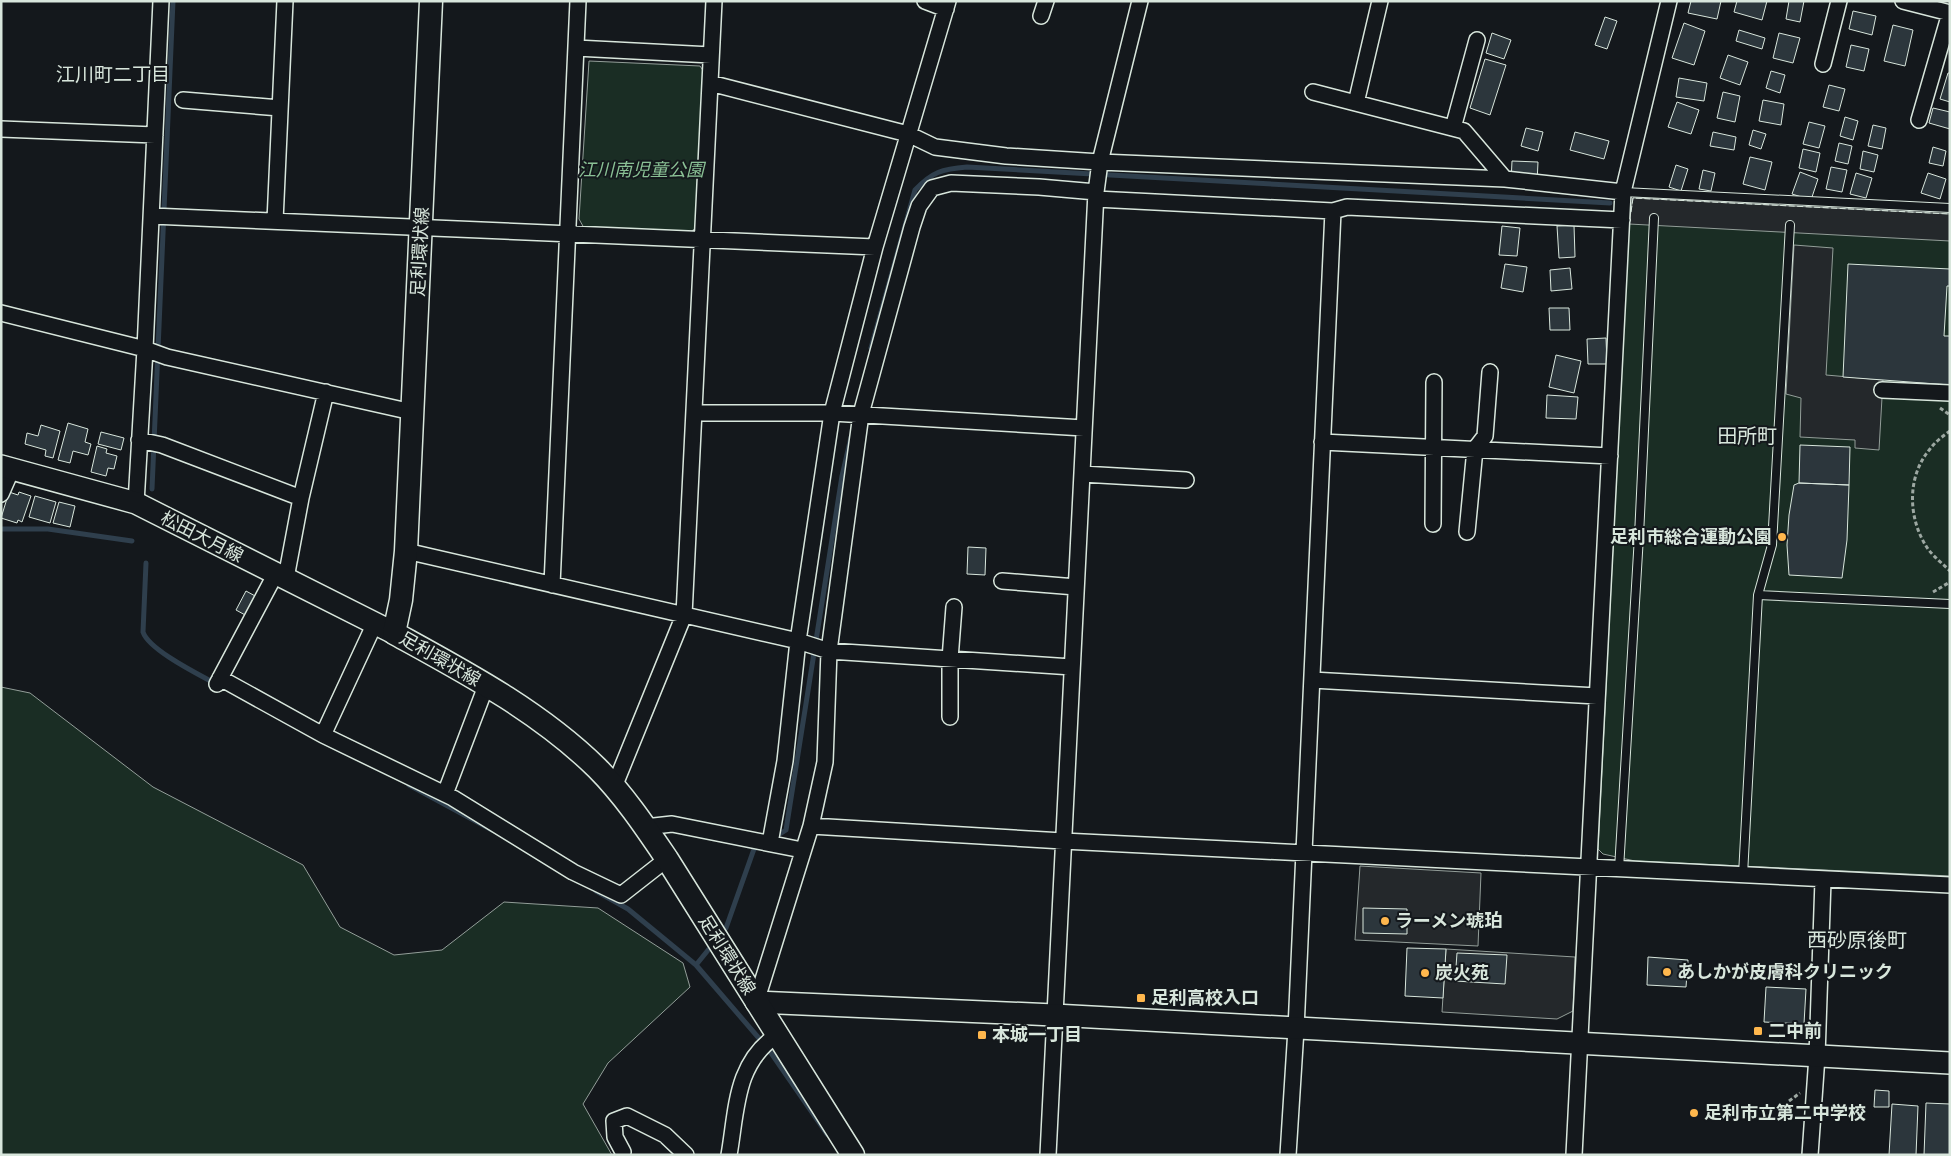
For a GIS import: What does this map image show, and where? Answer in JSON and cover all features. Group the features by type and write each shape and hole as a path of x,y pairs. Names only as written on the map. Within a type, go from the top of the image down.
{"main road":[{"name":"足利環状線","path":"431,1 406,551 401,600 385,628 486,686 543,723 581,753 614,788 645,827 667,859 756,1002 768,1041 853,1155"}],"street":[{"path":"136,503 150,442 148,350 160,217 155,135 161,1"},
{"path":"275,221 285,1"},
{"path":"552,584 578,1"},
{"path":"614,788 684,615 714,1"},
{"path":"770,843 785,761 798,641 832,413 875,247 947,5 925,1"},
{"path":"1048,1155 1096,196 1100,162 1140,1"},
{"path":"1356,103 1380,1"},
{"path":"1574,1155 1623,192 1669,1"},
{"path":"1823,64 1839,1"},
{"path":"1902,1 1950,13 1919,120"},
{"path":"1453,128 1477,40"},
{"path":"576,48 711,54"},
{"path":"710,83 908,134 935,147 1006,156 1100,162 1505,179 1623,192"},
{"path":"1313,92 1464,131 1505,179"},
{"path":"183,100 280,108"},
{"path":"1,129 155,135"},
{"path":"1622,220 1347,207 1333,211 1096,196 1039,187 951,184 932,188 919,206 912,227 861,414 829,652 825,762 810,826 756,1002 1054,1015 1950,1063"},
{"path":"1288,1155 1296,1029 1333,211"},
{"path":"160,217 875,247"},
{"path":"1,313 148,350 167,357 412,412"},
{"path":"1467,532 1474,449 1485,436 1490,372"},
{"path":"1433,524 1434,382"},
{"path":"1882,390 1950,393"},
{"path":"326,392 281,576 219,681 322,735 444,794 573,872 621,895 667,859"},
{"path":"694,413 861,414 1084,428"},
{"path":"150,442 301,498"},
{"path":"1322,442 1610,456"},
{"path":"1,494 7,468"},
{"name":"松田大月線","path":"7,468 136,503 385,628"},
{"path":"1082,474 1186,480"},
{"path":"406,551 798,641 829,652 1072,667"},
{"path":"1002,581 1076,587"},
{"path":"950,717 950,659 954,607"},
{"path":"322,735 385,628"},
{"path":"1312,680 1597,696"},
{"path":"444,794 486,686"},
{"path":"645,827 672,824 802,850"},
{"path":"810,826 1063,841 1950,885"},
{"path":"1810,1155 1817,1056 1823,880"},
{"path":"729,1155 742,1079 748,1064 768,1041"},
{"path":"623,1152 615,1137 614,1121 627,1116 665,1135 686,1155"}],"lane":[{"path":"1623,192 1950,208"},
{"path":"1618,869 1638,546 1654,218"},
{"path":"1742,875 1758,595 1772,545 1790,225"},
{"path":"1758,595 1950,604"}],"path":[{"path":"1950,431 1929,449 1916,472 1912,498 1916,525 1928,550 1950,571"}],"green space":[{"name":"江川南児童公園","path":"589,61 700,66 704,72 697,227 689,233 584,228 579,219"},
{"name":"足利市総合運動公園","path":"1633,198 1950,214 1950,876 1635,861 1603,854 1598,849 1629,224"},
{"path":"1,687 30,693 153,787 303,865 340,927 394,955 442,950 504,902 598,908 683,963 690,987 608,1063 583,1104 612,1155 1,1155"}],"shaded area":[{"path":"1633,198 1950,214 1950,241 1629,224"},
{"path":"1794,245 1833,248 1826,375 1883,380 1879,450 1855,448 1855,440 1800,437 1801,398 1786,394"},
{"path":"1360,866 1481,873 1478,946 1355,940"},
{"path":"1446,949 1575,957 1573,1011 1557,1019 1442,1012"}],"building":[{"path":"1691,1 1721,1 1717,19 1688,13"},
{"path":"1737,1 1767,1 1762,20 1734,12"},
{"path":"1789,1 1804,1 1800,22 1786,19"},
{"path":"1853,11 1876,16 1872,35 1849,29"},
{"path":"1605,17 1617,21 1607,49 1595,45"},
{"path":"1684,23 1705,31 1694,65 1672,58"},
{"path":"1893,25 1913,30 1905,66 1884,61"},
{"path":"1739,30 1765,38 1762,49 1736,41"},
{"path":"1492,33 1511,40 1504,59 1486,53"},
{"path":"1779,33 1800,38 1793,63 1773,58"},
{"path":"1851,45 1869,49 1864,71 1846,67"},
{"path":"1728,55 1748,62 1740,85 1720,78"},
{"path":"1485,59 1506,65 1490,115 1470,108"},
{"path":"1771,71 1785,75 1780,93 1766,88"},
{"path":"1948,73 1950,73 1950,102 1940,99"},
{"path":"1679,78 1707,83 1704,101 1676,97"},
{"path":"1829,85 1845,89 1839,111 1823,107"},
{"path":"1723,92 1740,96 1735,122 1717,118"},
{"path":"1763,100 1784,104 1781,125 1759,121"},
{"path":"1677,102 1699,110 1691,134 1668,127"},
{"path":"1933,108 1950,112 1950,129 1929,123"},
{"path":"1845,117 1858,121 1853,140 1840,136"},
{"path":"1809,122 1825,126 1819,148 1803,144"},
{"path":"1873,125 1886,128 1882,149 1868,146"},
{"path":"1526,128 1543,132 1538,151 1521,146"},
{"path":"1753,130 1766,134 1761,149 1749,145"},
{"path":"1575,132 1609,141 1604,159 1570,150"},
{"path":"1713,132 1736,137 1734,150 1710,146"},
{"path":"1839,143 1852,146 1848,164 1835,161"},
{"path":"1933,147 1946,151 1943,166 1929,163"},
{"path":"1803,149 1820,153 1816,172 1799,168"},
{"path":"1863,151 1878,155 1874,172 1860,169"},
{"path":"1750,157 1772,162 1765,190 1743,184"},
{"path":"1512,161 1538,162 1537,183 1511,182"},
{"path":"1676,165 1688,169 1681,191 1669,187"},
{"path":"1831,167 1847,170 1842,192 1826,189"},
{"path":"1703,170 1715,173 1711,191 1699,189"},
{"path":"1800,172 1818,179 1811,200 1792,194"},
{"path":"1856,173 1872,178 1866,198 1850,194"},
{"path":"1928,173 1946,179 1940,199 1921,193"},
{"path":"1574,225 1575,257 1559,258 1557,226"},
{"path":"1502,226 1520,228 1517,256 1499,255"},
{"path":"1505,264 1527,267 1523,292 1501,288"},
{"path":"1848,264 1950,269 1950,286 1947,286 1944,336 1950,336 1950,385 1843,377"},
{"path":"1570,268 1572,289 1551,291 1550,270"},
{"path":"1549,308 1569,308 1570,330 1550,330"},
{"path":"1606,338 1607,364 1588,364 1587,339"},
{"path":"1556,355 1581,361 1574,393 1549,387"},
{"path":"1547,395 1578,397 1576,419 1546,418"},
{"path":"68,423 88,429 85,442 91,444 88,455 73,451 70,463 58,460"},
{"path":"41,425 60,431 53,458 45,456 46,450 25,444 27,433 38,436"},
{"path":"101,432 124,438 121,450 98,444"},
{"path":"1800,445 1850,447 1849,485 1799,483"},
{"path":"97,446 107,449 106,453 117,456 114,469 108,468 106,476 91,472"},
{"path":"1799,483 1849,485 1847,540 1842,578 1789,575 1787,545 1789,515 1794,485"},
{"path":"9,492 18,495 19,492 31,496 22,522 18,520 17,523 1,518"},
{"path":"35,496 56,502 50,523 29,517"},
{"path":"59,502 75,506 70,527 53,523"},
{"path":"968,547 986,548 985,575 967,574"},
{"path":"246,591 257,597 247,616 236,610"},
{"name":"ラーメン琥珀","path":"1363,908 1407,909 1407,934 1363,933"},
{"name":"炭火苑","path":"1407,948 1446,949 1443,998 1405,996"},
{"path":"1457,953 1507,955 1505,984 1455,981"},
{"name":"あしかが皮膚科クリニック","path":"1648,957 1688,960 1686,987 1647,985"},
{"path":"1766,987 1806,989 1804,1024 1764,1022"},
{"path":"1875,1090 1889,1091 1889,1107 1874,1107"},
{"path":"1926,1103 1950,1104 1950,1155 1924,1155"},
{"path":"1892,1104 1918,1106 1916,1155 1889,1155"}],"waterway":[{"path":"152,489 173,1"},
{"path":"871,348 915,190 932,175 951,169 967,167 1610,203"},
{"path":"775,837 786,830 842,476 851,437"},
{"path":"1,529 48,529 132,541"},
{"path":"146,563 143,632 147,639 164,654 216,684"},
{"path":"409,785 492,830"},
{"path":"721,933 726,928 754,849 761,845"},
{"path":"596,891 628,909 696,965 769,1050 827,1134"},
{"path":"696,965 713,944"}],"fence":[{"path":"1631,212 1633,198 1950,214"}],"place":[{"name":"足利市総合運動公園","path":"1782,537"},
{"name":"ラーメン琥珀","path":"1385,921"},
{"name":"あしかが皮膚科クリニック","path":"1667,972"},
{"name":"炭火苑","path":"1425,973"},
{"name":"足利高校入口","path":"1141,998"},
{"name":"二中前","path":"1758,1031"},
{"name":"本城一丁目","path":"982,1035"},
{"name":"足利市立第二中学校","path":"1694,1113"}],"district":[{"name":"江川町二丁目","path":"113,74"},
{"name":"田所町","path":"1747,436"},
{"name":"西砂原後町","path":"1857,940"}]}
